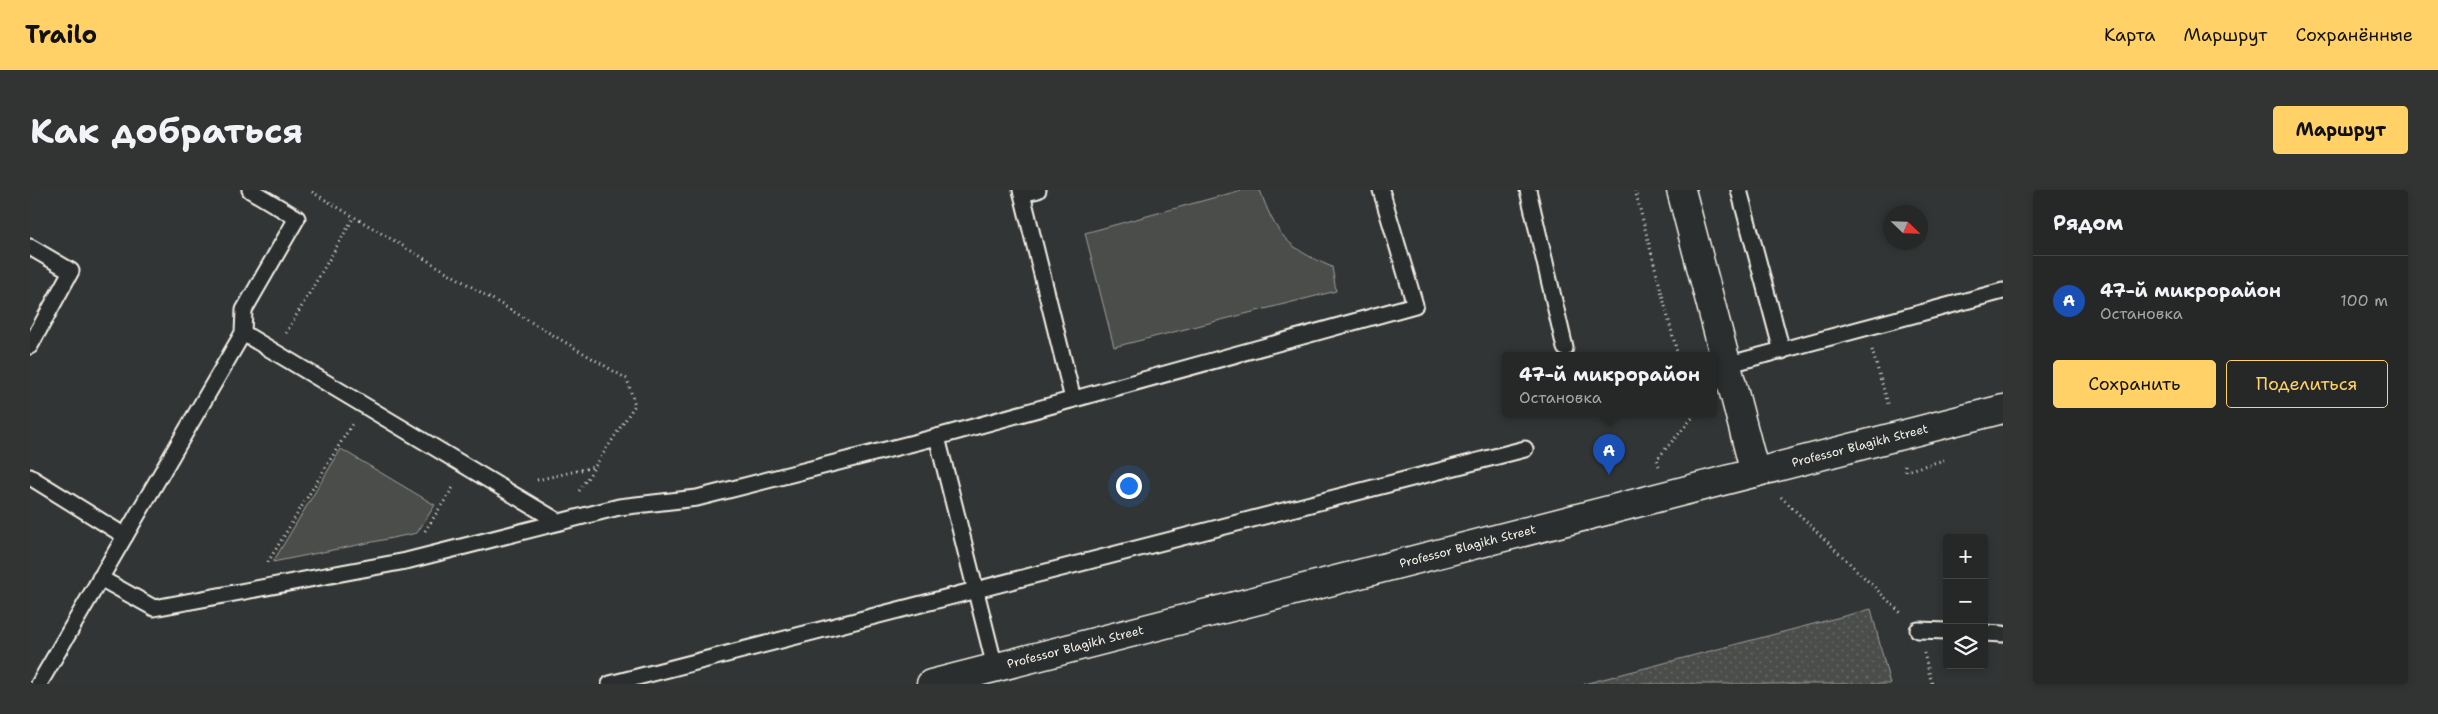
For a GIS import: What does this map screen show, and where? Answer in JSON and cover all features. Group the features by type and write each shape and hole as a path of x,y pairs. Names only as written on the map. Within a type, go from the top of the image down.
{"main road":[{"path":"1681,190 1755,473"},
{"name":"Professor Blagikh Street","path":"931,684 2003,409"}],"lane":[{"path":"39,684 243,333 244,310 297,218 250,190"},
{"path":"1038,190 1021,192 1072,399"},
{"path":"100,578 154,608 406,561 619,507 697,498 937,437 1415,305 1381,190"},
{"path":"1528,190 1565,348"},
{"path":"1739,190 1782,350"},
{"path":"30,247 72,271 30,346"},
{"path":"1726,365 2003,291"},
{"path":"243,333 560,522"},
{"path":"937,437 995,668"},
{"path":"610,684 1525,448"},
{"path":"30,477 125,536"},
{"path":"1918,630 1943,631"},
{"path":"1988,633 2003,634"}],"path":[{"path":"1635,190 1677,352"},
{"path":"312,192 627,379 635,405 560,522"},
{"path":"275,352 354,217"},
{"path":"251,590 364,405"},
{"path":"406,561 466,467"},
{"path":"533,481 595,467"},
{"path":"1755,473 1918,630 1932,684"}],"shaded area":[{"path":"1242,190 1260,190 1272,218 1285,238 1304,253 1332,267 1336,291 1114,347 1085,233"},
{"path":"341,449 435,505 417,533 273,562"},
{"path":"1871,609 1890,684 1584,684"}],"place":[{"name":"47-й микрорайон","path":"1609,475"}]}
